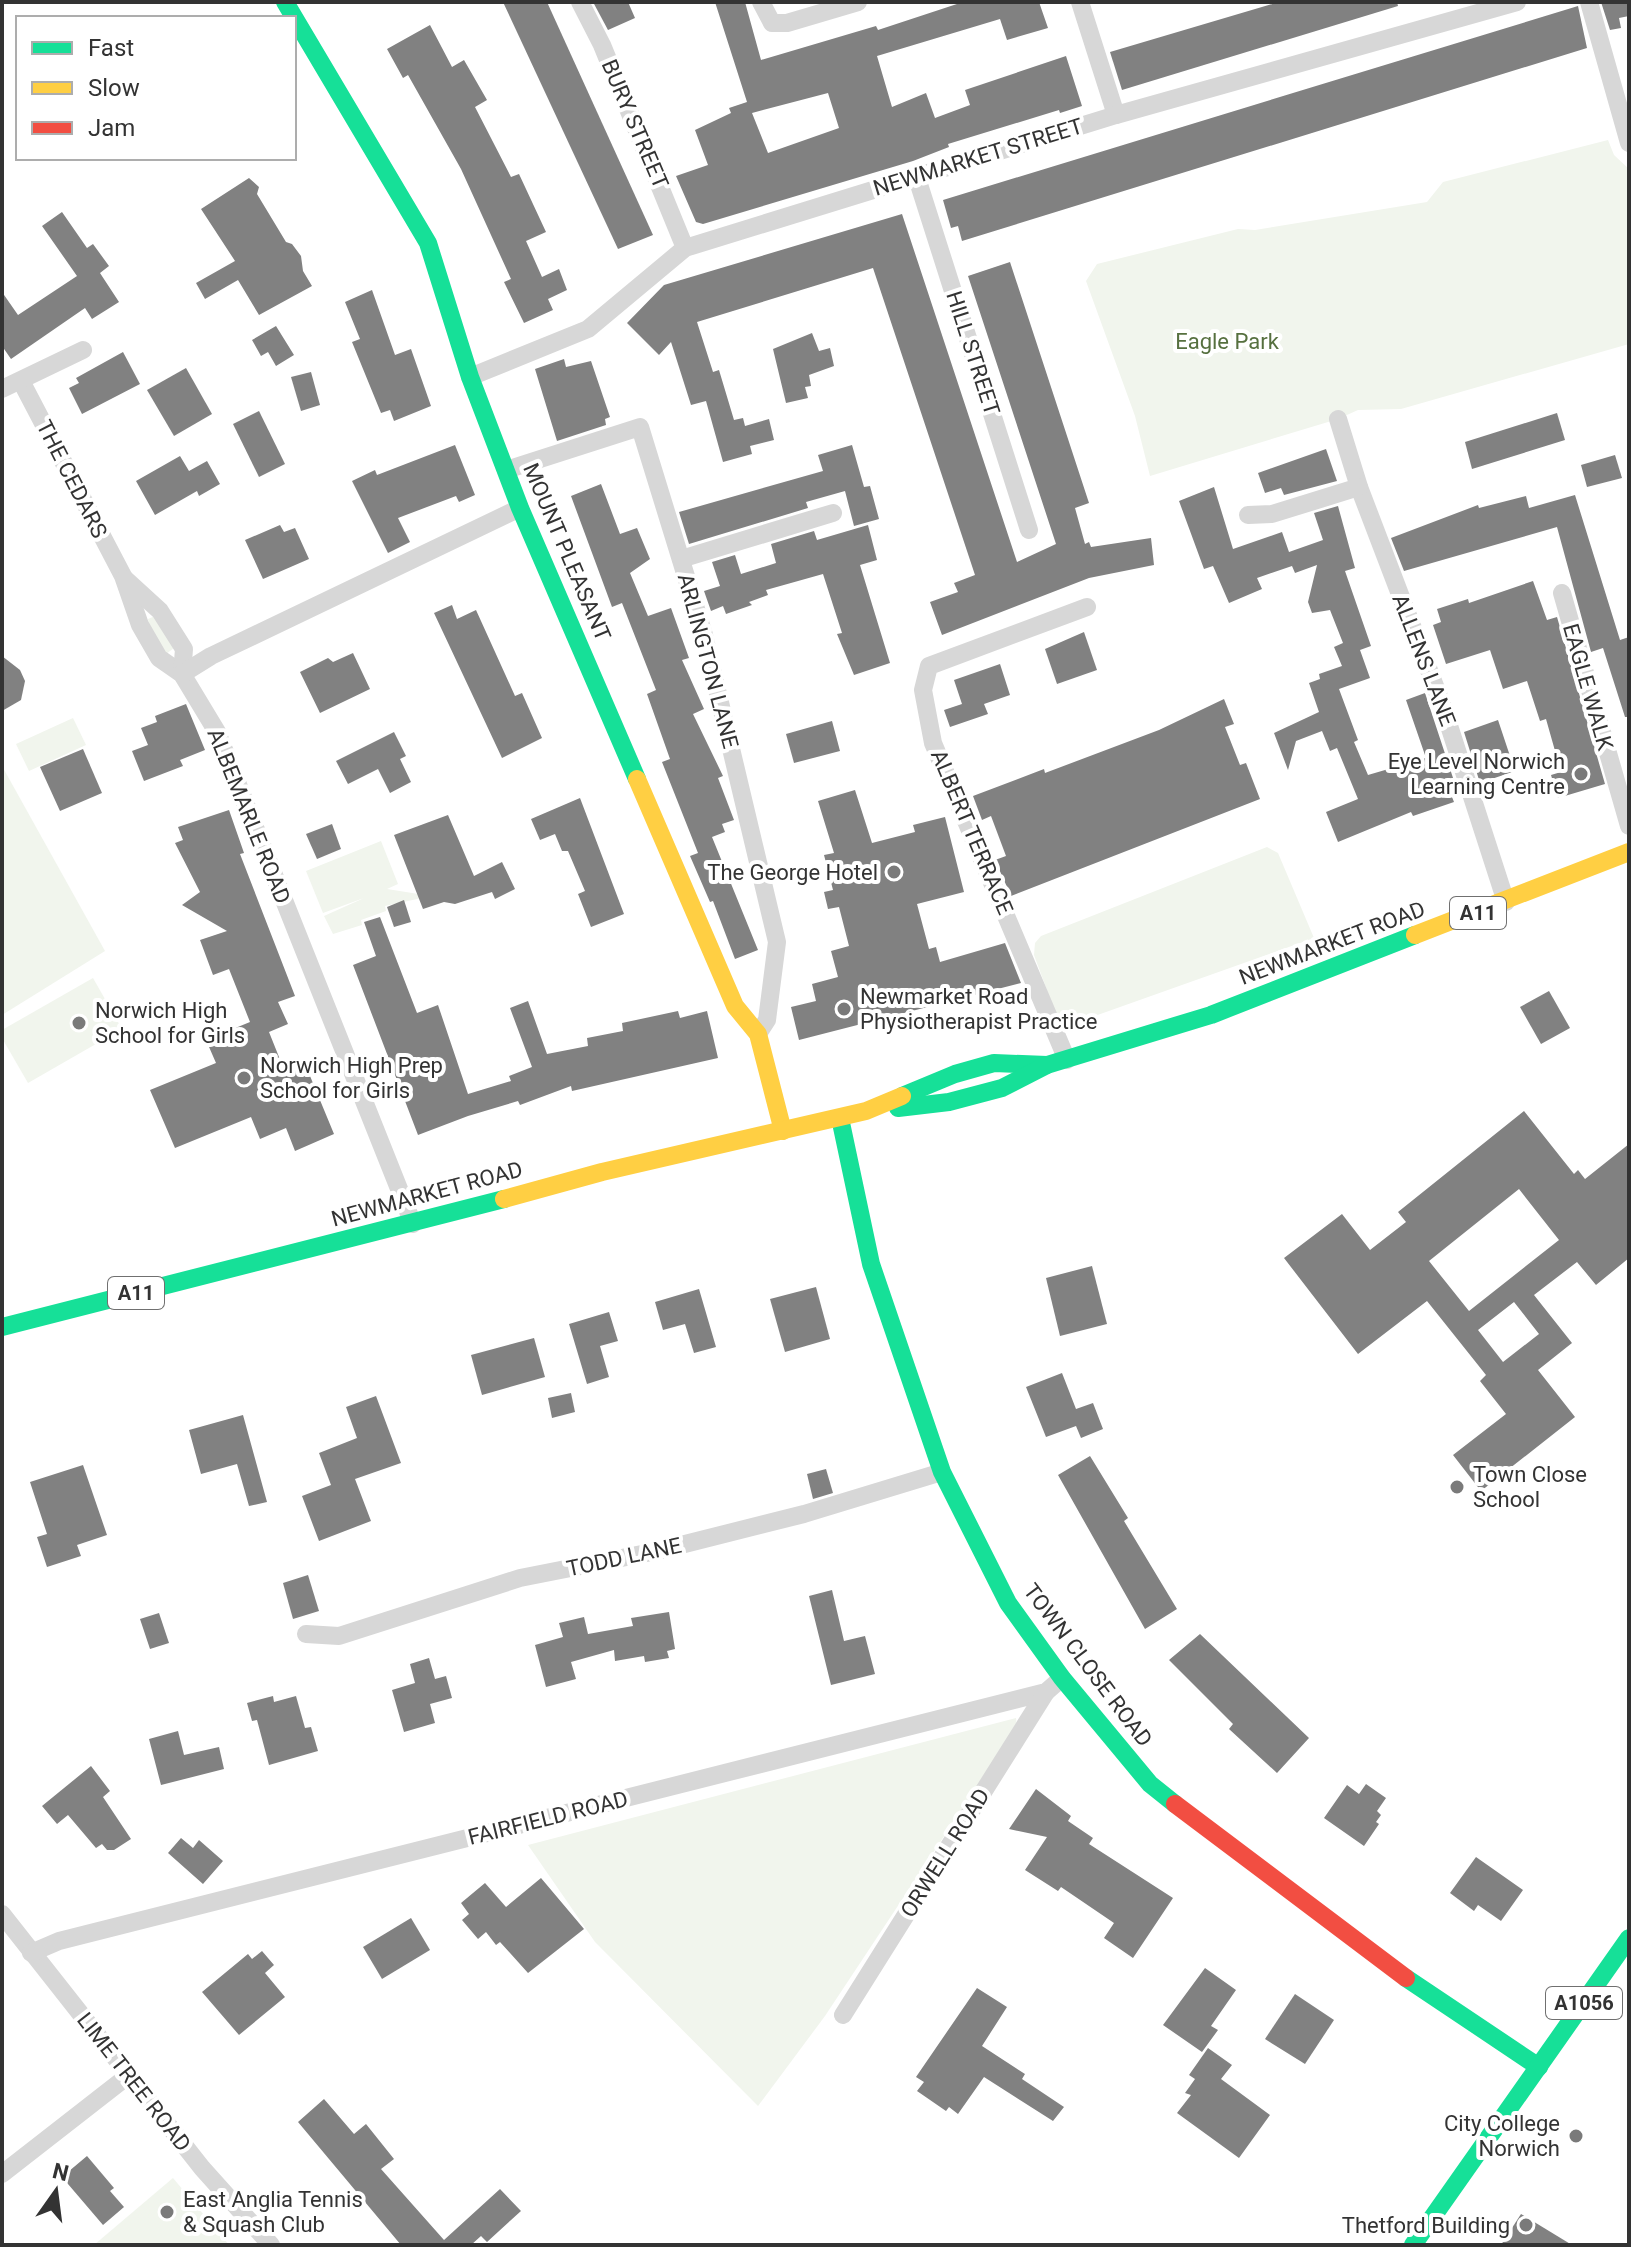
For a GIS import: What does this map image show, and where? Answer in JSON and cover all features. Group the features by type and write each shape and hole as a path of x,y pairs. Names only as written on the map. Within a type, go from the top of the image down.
{"street":[{"name":"BURY STREET","path":"580,2 602,45 685,248"},
{"path":"761,2 772,23 787,23 858,2"},
{"path":"1080,2 1116,115"},
{"name":"NEWMARKET STREET","path":"470,377 588,329 685,248 1116,115 1517,2"},
{"path":"1589,2 1629,143"},
{"name":"MOUNT PLEASANT","path":"296,21 428,243 470,377 520,508 735,1006 758,1034 783,1131"},
{"name":"HILL STREET","path":"916,175 1029,530"},
{"path":"2,389 83,350"},
{"name":"THE CEDARS","path":"21,381 123,576 140,625 159,658 182,674"},
{"name":"ALLENS LANE","path":"1338,419 1359,487 1443,707 1506,902"},
{"name":"ARLINGTON LANE","path":"506,470 640,427 704,635 777,942 767,1020 758,1034"},
{"path":"1248,515 1272,514 1359,487"},
{"path":"182,674 211,656 520,508"},
{"path":"681,559 833,513"},
{"name":"EAGLE WALK","path":"1562,593 1629,826"},
{"name":"ALBERT TERRACE","path":"1067,1060 933,743 923,690 929,666 1087,607"},
{"name":"ALBEMARLE ROAD","path":"182,674 217,732 413,1224"},
{"name":"NEWMARKET ROAD","path":"866,1111 949,1102 1002,1088 1047,1065 1211,1015 1629,852"},
{"name":"NEWMARKET ROAD","path":"2,1327 413,1224 602,1172 840,1118 866,1111 955,1074 994,1063 1047,1065"},
{"name":"TOWN CLOSE ROAD","path":"840,1118 871,1264 942,1472 1008,1603 1062,1678 1150,1784 1373,1956 1539,2067"},
{"name":"TODD LANE","path":"306,1634 339,1636 520,1578 672,1548 804,1514 942,1472"},
{"name":"FAIRFIELD ROAD","path":"31,1953 59,1941 1046,1692 1062,1678"},
{"name":"ORWELL ROAD","path":"843,2015 1046,1692"},
{"name":"LIME TREE ROAD","path":"2,1914 202,2168 271,2245"},
{"name":"A1056","path":"1413,2245 1629,1938"},
{"path":"2,2174 129,2075"}],"green space":[{"name":"Eagle Park","path":"1608,140 1614,155 1629,169 1629,344 1401,409 1358,410 1338,419 1150,476 1135,416 1086,281 1097,264 1238,229 1255,230 1427,202 1443,182"},
{"path":"155,616 174,648 166,654 149,627 148,619"},
{"path":"73,718 86,745 29,771 16,744"},
{"path":"2,766 105,951 2,1015"},
{"path":"381,841 398,884 387,889 431,896 385,906 386,911 361,920 362,925 333,934 324,916 364,898 323,913 306,871"},
{"path":"1267,847 1278,853 1314,938 1061,1028 1034,955 1035,943 1041,936"},
{"path":"93,978 122,1029 28,1083 2,1038 2,1030"},
{"path":"1016,1718 1017,1726 825,2016 758,2106 595,1942 528,1845"},
{"name":"East Anglia Tennis & Squash Club","path":"173,2178 229,2245 94,2245"}],"building":[{"path":"503,2 547,2 653,235 618,249"},
{"path":"593,2 628,2 635,18 608,30"},
{"path":"715,2 745,2 761,60 876,26 878,30 963,2 1039,2 1048,28 1007,40 1000,19 877,56 892,107 926,93 935,118 970,105 965,90 1066,56 1082,106 1060,113 1059,110 948,144 949,147 913,161 703,224 696,222 676,176 708,165 695,130 731,113 729,108 747,102","holes":["828,93 839,128 768,153 752,113"]},
{"path":"1279,2 1397,2 1398,6 1122,90 1110,52"},
{"path":"1601,2 1629,2 1629,16 1619,18 1621,28 1610,30"},
{"path":"1578,6 1587,48 962,241 958,226 951,228 943,200"},
{"path":"430,25 452,67 464,60 487,100 475,107 511,177 519,174 546,232 526,241 542,277 559,269 567,290 548,299 553,310 524,323 504,282 511,279 461,169 408,75 403,78 387,49"},
{"path":"249,178 259,187 257,194 286,242 292,244 301,256 303,271 312,286 259,315 238,280 205,299 196,283 235,261 201,209"},
{"path":"62,212 87,248 93,244 109,266 100,273 119,302 92,319 85,308 11,359 2,346 2,292 18,315 77,276 42,226"},
{"path":"902,214 1017,562 1056,544 968,276 1010,262 1089,503 1075,508 1085,544 1089,542 1091,547 1151,538 1154,565 1089,578 942,635 930,602 958,592 954,583 975,575 873,268 697,322 713,372 719,370 734,420 743,418 745,426 769,419 774,440 750,446 752,454 723,462 706,401 691,405 671,342 659,355 627,323 664,285"},
{"path":"372,290 395,355 411,349 431,406 394,421 390,410 381,413 352,342 360,339 345,302"},
{"path":"276,326 294,355 276,366 268,352 261,356 252,340"},
{"path":"812,333 819,351 830,348 834,366 809,375 811,386 805,387 808,398 786,403 773,349"},
{"path":"123,352 140,384 82,414 69,388 79,383 76,378"},
{"path":"564,359 566,367 591,361 610,417 605,419 606,425 557,441 535,369"},
{"path":"186,368 212,414 174,436 147,390"},
{"path":"311,372 320,405 301,411 291,377"},
{"path":"259,411 285,464 259,477 233,424"},
{"path":"1557,413 1565,440 1472,469 1465,442"},
{"path":"455,445 475,495 459,502 456,496 398,518 410,542 388,553 352,481 375,470 377,475"},
{"path":"852,445 864,487 870,486 879,519 854,526 845,491 806,502 808,508 689,544 679,512 823,471 818,455"},
{"path":"1326,449 1337,481 1284,495 1281,488 1265,493 1258,473"},
{"path":"1615,455 1622,478 1587,487 1581,465"},
{"path":"180,456 189,471 207,461 220,484 199,496 197,491 155,515 136,481"},
{"path":"601,484 620,534 637,528 650,559 630,573 648,616 671,608 689,658 682,660 704,709 693,714 723,776 718,778 734,820 722,824 725,832 712,837 758,950 735,959 713,901 710,902 690,856 698,853 662,762 670,759 647,694 656,690 622,603 612,607 571,496"},
{"path":"1214,487 1233,549 1282,532 1289,552 1323,540 1314,513 1338,506 1355,568 1345,571 1371,646 1360,650 1370,678 1339,689 1358,740 1354,742 1368,775 1426,758 1406,700 1425,693 1457,790 1450,792 1454,802 1413,816 1411,812 1338,842 1326,812 1358,799 1337,748 1330,751 1322,731 1296,741 1288,770 1274,733 1319,712 1309,683 1320,679 1319,674 1342,666 1334,647 1343,643 1330,610 1312,613 1308,602 1317,565 1295,573 1292,566 1257,578 1262,589 1229,603 1213,566 1204,569 1179,501"},
{"path":"1575,495 1620,640 1629,637 1629,717 1625,717 1603,648 1591,652 1557,527 1404,571 1391,538 1478,505 1479,508 1526,496 1529,508"},
{"path":"280,525 284,532 295,528 309,559 263,579 245,540"},
{"path":"868,525 877,560 860,565 890,663 854,675 837,634 842,633 823,574 766,590 768,595 749,602 752,605 726,614 723,606 711,611 704,591 720,586 712,562 735,555 741,574 776,563 771,544 814,531 817,540"},
{"path":"1533,581 1547,620 1557,617 1605,784 1558,798 1551,775 1561,772 1546,719 1540,721 1527,681 1503,689 1490,650 1446,664 1433,625 1441,622 1437,609 1468,599 1469,603"},
{"path":"452,605 457,619 476,610 515,696 522,693 542,738 502,758 434,613"},
{"path":"1084,632 1097,670 1057,684 1045,649"},
{"path":"353,653 370,689 320,713 300,672 328,658 333,662"},
{"path":"2,656 20,670 25,681 21,700 2,711"},
{"path":"1000,664 1010,695 984,704 988,714 950,727 944,710 962,704 954,680"},
{"path":"1224,699 1234,724 1225,727 1240,765 1246,763 1260,799 1011,896 995,860 1006,856 991,816 982,820 973,796 1044,769 1045,773 1159,730"},
{"path":"186,704 205,750 180,760 183,766 144,781 132,751 148,745 141,728 157,722 155,716"},
{"path":"1498,720 1515,771 1480,783 1464,732"},
{"path":"832,721 840,751 794,763 786,734"},
{"path":"394,732 406,756 400,759 411,782 390,793 378,769 348,784 336,761"},
{"path":"83,749 102,793 60,811 40,767"},
{"path":"855,790 872,843 915,832 913,825 945,817 964,892 917,904 929,949 936,947 940,962 1005,943 1021,983 799,1040 791,1007 816,1001 812,984 838,977 831,951 849,946 839,907 828,909 824,892 833,890 824,855 834,853 818,801"},
{"path":"580,798 624,914 591,927 578,894 585,891 568,851 562,851 555,834 540,840 531,819"},
{"path":"229,810 244,853 240,854 295,996 278,1002 288,1024 269,1032 283,1067 303,1059 334,1134 295,1151 286,1128 260,1139 251,1117 175,1148 150,1090 216,1063 206,1040 250,1022 229,969 213,975 200,940 227,931 182,905 200,892 175,843 183,840 178,827"},
{"path":"448,815 474,876 502,862 515,889 495,899 492,892 455,904 444,902 423,909 394,835"},
{"path":"332,824 341,849 317,859 306,834"},
{"path":"404,900 411,922 394,927 387,907"},
{"path":"380,917 417,1013 438,1005 468,1094 511,1081 509,1076 532,1067 510,1008 528,1001 547,1054 588,1046 587,1038 623,1031 622,1023 678,1011 680,1018 707,1011 718,1058 572,1091 571,1086 520,1105 518,1101 468,1116 418,1135 353,965 376,956 364,922"},
{"path":"1549,991 1570,1028 1541,1044 1520,1007"},
{"path":"1524,1111 1574,1174 1578,1170 1585,1179 1629,1144 1629,1258 1596,1285 1577,1262 1534,1295 1572,1343 1538,1370 1575,1417 1481,1491 1453,1455 1506,1414 1480,1381 1486,1375 1427,1301 1358,1354 1284,1258 1342,1214 1370,1250 1406,1222 1398,1212","holes":["1519,1189 1559,1240 1469,1311 1429,1261","1514,1302 1539,1334 1503,1362 1478,1330"]},
{"path":"1092,1266 1107,1324 1060,1336 1046,1278"},
{"path":"816,1287 830,1339 785,1352 770,1299"},
{"path":"699,1289 716,1347 694,1353 685,1324 663,1330 655,1302"},
{"path":"609,1312 618,1341 600,1346 609,1377 587,1384 569,1324"},
{"path":"534,1338 545,1377 482,1395 471,1355"},
{"path":"1062,1373 1076,1409 1093,1403 1103,1429 1081,1438 1076,1426 1046,1437 1026,1387"},
{"path":"571,1393 575,1412 552,1418 548,1398"},
{"path":"376,1396 401,1463 355,1479 371,1521 319,1541 302,1496 331,1485 319,1453 357,1438 346,1407"},
{"path":"243,1415 267,1502 249,1506 237,1464 201,1474 189,1430"},
{"path":"1090,1456 1128,1518 1124,1521 1177,1609 1145,1629 1058,1475"},
{"path":"83,1465 107,1535 77,1545 81,1556 47,1567 37,1537 47,1534 30,1482"},
{"path":"826,1469 833,1493 813,1499 807,1474"},
{"path":"308,1575 319,1611 293,1619 283,1583"},
{"path":"832,1590 844,1641 865,1636 875,1674 831,1685 809,1596"},
{"path":"669,1612 675,1649 667,1651 669,1658 645,1662 644,1656 615,1661 614,1650 571,1662 576,1679 546,1687 535,1645 563,1637 559,1623 584,1617 588,1634 633,1626 631,1618"},
{"path":"159,1613 169,1643 150,1649 140,1619"},
{"path":"1200,1634 1309,1738 1277,1773 1229,1729 1233,1724 1169,1660"},
{"path":"429,1658 435,1679 446,1676 452,1698 430,1704 435,1723 404,1732 392,1690 415,1683 410,1664"},
{"path":"273,1696 274,1702 296,1696 305,1728 311,1727 318,1751 269,1765 257,1720 252,1721 247,1703"},
{"path":"178,1731 184,1755 219,1747 224,1769 161,1785 149,1739"},
{"path":"91,1766 110,1791 103,1797 131,1839 114,1850 107,1850 102,1844 96,1848 68,1815 57,1824 42,1806"},
{"path":"1366,1784 1386,1798 1377,1811 1381,1815 1376,1822 1379,1824 1364,1846 1324,1818 1347,1785 1359,1794"},
{"path":"1036,1789 1071,1816 1068,1821 1093,1838 1089,1844 1173,1898 1133,1958 1104,1938 1114,1923 1061,1887 1058,1891 1025,1870 1047,1837 1009,1829"},
{"path":"181,1838 193,1848 199,1840 223,1861 203,1884 168,1853"},
{"path":"1476,1857 1523,1890 1501,1921 1478,1905 1474,1911 1450,1893"},
{"path":"541,1878 584,1929 528,1973 500,1942 496,1945 486,1932 478,1939 462,1920 469,1914 461,1903 485,1883 506,1907"},
{"path":"411,1918 430,1950 382,1979 363,1947"},
{"path":"262,1951 274,1965 265,1973 285,1997 239,2035 202,1992 248,1954 252,1959"},
{"path":"1205,1968 1236,1990 1211,2026 1218,2030 1202,2052 1163,2025"},
{"path":"977,1988 1007,2007 982,2046 1025,2074 1022,2079 1064,2107 1053,2121 984,2077 958,2114 949,2107 946,2111 917,2091 924,2082 916,2077"},
{"path":"1295,1994 1334,2020 1305,2064 1265,2039"},
{"path":"1208,2048 1232,2065 1221,2079 1270,2115 1239,2158 1177,2113 1191,2095 1185,2093 1195,2079 1189,2075"},
{"path":"324,2099 354,2134 366,2124 394,2159 381,2169 444,2240 500,2189 521,2211 487,2242 481,2236 471,2245 401,2245 298,2122"},
{"path":"87,2156 114,2188 110,2191 124,2207 103,2225 62,2177"},
{"name":"Thetford Building","path":"1521,2214 1572,2245 1501,2245"}],"traffic: fast":[{"path":"285,2 293,16"},
{"path":"296,21 428,243 470,377 520,508 637,779"},
{"path":"898,1108 949,1102 1002,1088 1047,1065 1211,1015 1415,935"},
{"path":"902,1096 955,1074 994,1063 1047,1065"},
{"path":"840,1118 871,1264 942,1472 1008,1603 1062,1678 1150,1784 1175,1804"},
{"path":"2,1327 504,1199"},
{"path":"1413,2245 1629,1938"},
{"path":"1406,1978 1539,2067"}],"traffic: slow":[{"path":"637,779 735,1006 758,1034 783,1131"},
{"path":"1415,935 1629,852"},
{"path":"504,1199 602,1172 866,1111 902,1096"}],"traffic: jam":[{"path":"1175,1804 1406,1978"}],"place":[{"name":"Eye Level Norwich Learning Centre","path":"1581,774"},
{"name":"The George Hotel","path":"894,872"},
{"name":"Newmarket Road Physiotherapist Practice","path":"844,1009"},
{"name":"Norwich High School for Girls","path":"79,1023"},
{"name":"Norwich High Prep School for Girls","path":"244,1078"},
{"name":"Town Close School","path":"1457,1487"},
{"name":"City College Norwich","path":"1576,2136"},
{"name":"East Anglia Tennis & Squash Club","path":"167,2212"},
{"name":"Thetford Building","path":"1526,2225"}]}
